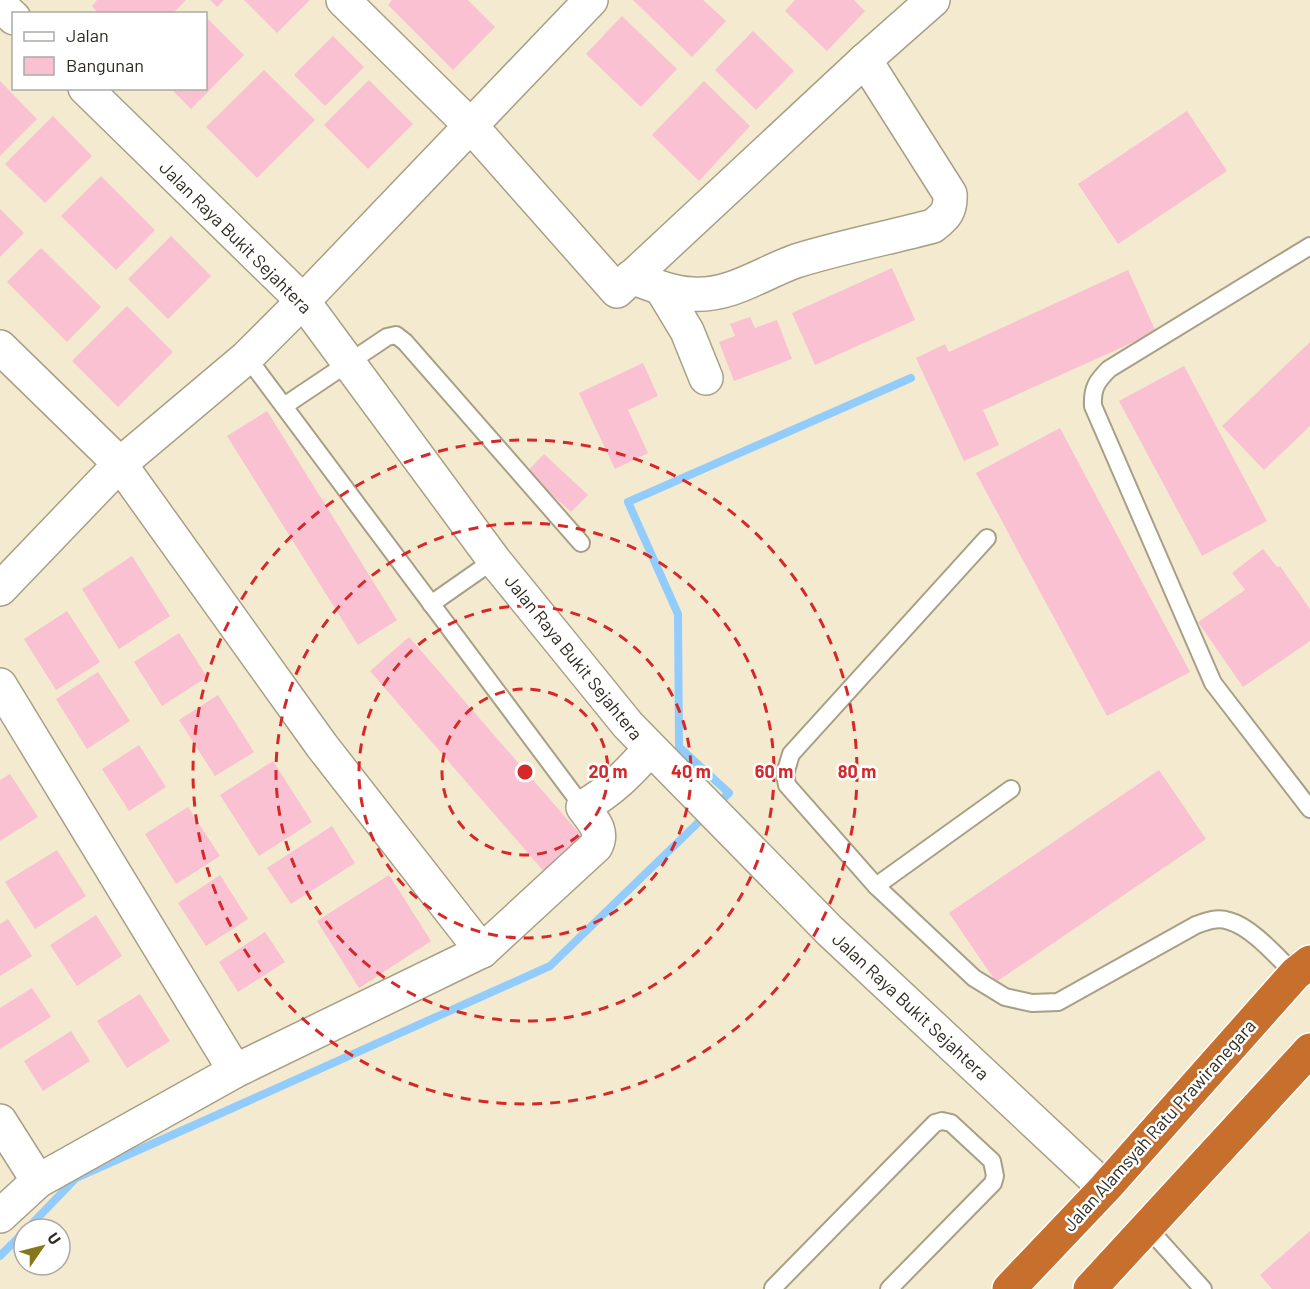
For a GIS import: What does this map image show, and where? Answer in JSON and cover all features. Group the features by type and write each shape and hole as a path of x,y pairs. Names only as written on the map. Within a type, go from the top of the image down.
{"highway":[{"name":"Jalan Alamsyah Ratu Prawiranegara","path":"1009,1289 1105,1188 1303,968"},
{"path":"1090,1289 1310,1050"}],"street":[{"path":"343,0 471,126 617,291 865,60 933,0"},
{"path":"0,589 120,464 247,357 591,0"},
{"path":"0,5 12,16"},
{"path":"631,277 661,288 693,294 712,293 739,286 795,262 933,226 945,217 951,206 950,194 865,60"},
{"name":"Jalan Raya Bukit Sejahtera","path":"87,90 303,301 494,560 628,725 656,756 772,870 830,931 1105,1188"},
{"path":"661,288 687,332 706,378"},
{"path":"0,347 120,464 322,746 482,951"},
{"path":"0,685 235,1071"},
{"path":"0,1216 38,1181 235,1071 482,951 596,846 600,839 598,827 583,807 602,796 656,756"},
{"path":"0,1121 38,1181"}],"lane":[{"path":"1310,246 1109,369 1097,381 1092,392 1093,406 1213,683 1310,809"},
{"path":"284,406 350,364 387,337 396,335 581,543"},
{"path":"247,357 583,807"},
{"path":"987,538 791,754 784,774 787,785 876,886 974,978 1005,997 1032,1003 1058,1002 1196,924 1212,919 1228,920 1244,927 1303,968"},
{"path":"431,604 494,560"},
{"path":"876,886 1011,789"},
{"path":"773,1289 935,1123 942,1121 951,1123 992,1161 993,1183 890,1289"},
{"path":"1148,1228 1203,1289"}],"building":[{"path":"97,0 186,0 174,12 97,12 92,6"},
{"path":"210,0 224,0 217,7"},
{"path":"244,0 310,0 277,33"},
{"path":"392,0 468,0 495,27 453,70 388,5"},
{"path":"633,0 703,0 726,21 692,57"},
{"path":"795,0 854,0 865,11 827,51 785,11"},
{"path":"622,16 677,69 641,107 586,54"},
{"path":"207,18 244,55 191,109 172,90 207,90"},
{"path":"753,31 794,71 756,110 715,70"},
{"path":"333,36 364,67 325,106 294,75"},
{"path":"264,70 315,120 257,178 206,127"},
{"path":"369,80 413,124 368,169 324,125"},
{"path":"0,81 37,119 0,156"},
{"path":"704,81 750,126 699,181 652,135"},
{"path":"1187,111 1227,171 1118,244 1078,184"},
{"path":"53,116 92,156 45,203 5,164"},
{"path":"101,176 155,230 116,270 61,216"},
{"path":"0,209 24,233 0,257"},
{"path":"171,236 211,276 168,319 128,279"},
{"path":"41,248 101,307 67,342 7,282"},
{"path":"892,268 915,320 815,365 792,313"},
{"path":"1128,270 1156,332 983,410 999,445 964,461 916,358 945,344 949,352"},
{"path":"127,306 173,352 118,407 72,361"},
{"path":"750,317 755,328 777,320 792,359 734,381 719,342 735,336 730,324"},
{"path":"1310,342 1310,426 1264,470 1222,426"},
{"path":"643,363 658,396 628,410 648,453 615,469 579,393"},
{"path":"1184,366 1267,521 1202,556 1119,401"},
{"path":"267,411 397,620 358,645 227,436"},
{"path":"1060,428 1190,672 1107,716 976,473"},
{"path":"544,454 588,495 571,512 527,472"},
{"path":"1263,549 1277,567 1280,566 1310,609 1310,641 1243,687 1198,622 1245,590 1232,573"},
{"path":"132,556 170,616 119,649 82,589"},
{"path":"67,611 100,662 56,690 24,639"},
{"path":"179,633 207,677 162,706 134,662"},
{"path":"409,637 586,841 547,875 370,671"},
{"path":"98,672 130,721 87,749 56,699"},
{"path":"218,695 254,752 215,776 179,720"},
{"path":"139,745 166,787 129,811 102,769"},
{"path":"273,761 312,822 259,856 220,795"},
{"path":"1159,770 1206,839 996,982 949,913"},
{"path":"10,774 38,817 0,841 0,780"},
{"path":"188,807 220,856 176,884 145,834"},
{"path":"332,826 355,863 291,904 267,868"},
{"path":"57,850 86,896 35,929 5,882"},
{"path":"220,875 248,919 206,946 178,903"},
{"path":"389,875 431,941 359,988 317,921"},
{"path":"96,915 122,956 77,986 50,945"},
{"path":"8,919 32,956 0,976 0,924"},
{"path":"265,932 285,962 238,992 219,962"},
{"path":"32,988 51,1017 0,1049 0,1008"},
{"path":"140,994 170,1041 127,1068 97,1021"},
{"path":"71,1031 90,1061 43,1091 24,1061"},
{"path":"1310,1231 1310,1289 1272,1289 1260,1275"}],"waterway":[{"path":"716,805 729,793 679,747 678,614 628,502 911,378"},
{"path":"39,1217 76,1178 550,966 707,814"},
{"path":"0,1256 12,1244"}]}
